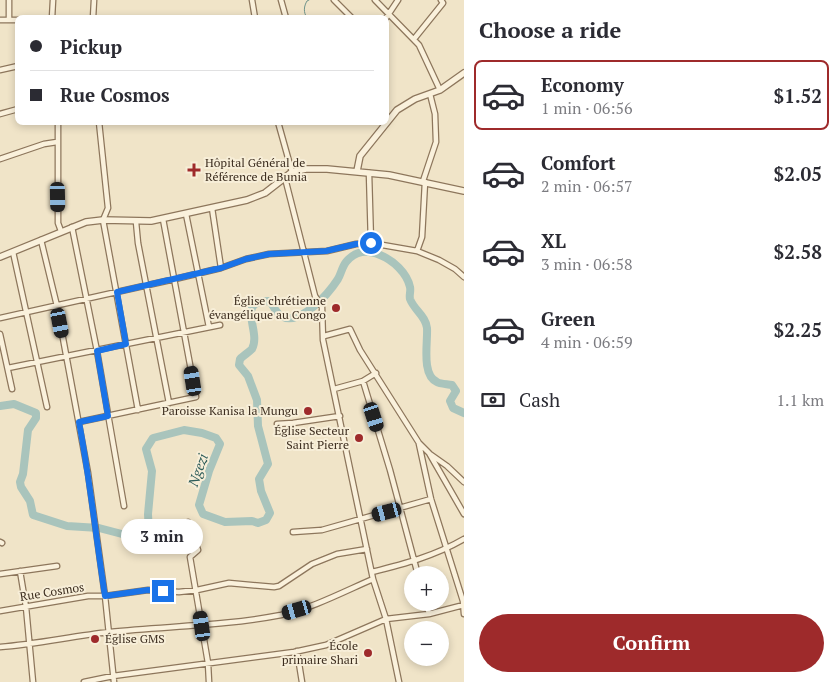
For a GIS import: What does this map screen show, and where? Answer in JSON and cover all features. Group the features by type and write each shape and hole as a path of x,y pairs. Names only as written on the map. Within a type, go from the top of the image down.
{"street":[{"path":"9,20 10,0"},
{"path":"52,15 53,0"},
{"path":"94,0 94,15"},
{"path":"252,0 254,15"},
{"path":"281,0 285,15"},
{"path":"334,0 349,15"},
{"path":"375,0 387,15 398,0"},
{"path":"414,38 443,1"},
{"path":"389,17 414,38 419,45 440,90"},
{"path":"0,20 15,20"},
{"path":"0,70 15,67"},
{"path":"389,119 403,105 440,90 464,73"},
{"path":"417,251 422,237 424,181 436,142 435,114 430,94"},
{"path":"0,114 15,111"},
{"path":"58,125 58,223 61,231"},
{"path":"99,125 108,208 103,220 138,410"},
{"path":"279,125 292,172"},
{"path":"357,171 360,156 383,125"},
{"path":"0,159 44,144 57,142"},
{"path":"0,257 86,222 103,220 136,222 163,219 256,196 265,193 292,172 306,169 357,171 424,181 464,191"},
{"path":"369,173 371,243"},
{"path":"285,178 303,251 317,299 321,304 323,340 373,579 386,619 400,682"},
{"path":"212,208 221,268"},
{"path":"186,214 209,327"},
{"path":"79,422 196,397 163,219"},
{"path":"136,222 138,243 169,403"},
{"path":"72,227 97,351 124,506"},
{"path":"41,240 57,306 88,473 105,596 114,682"},
{"path":"0,318 198,274 269,254 326,251 356,244 371,243 417,251 439,260 455,269 464,277"},
{"path":"13,252 47,407"},
{"path":"8,368 220,325"},
{"path":"324,336 350,330 360,350 419,443 429,453 448,466 464,482"},
{"path":"0,334 12,389"},
{"path":"334,389 363,381 376,373"},
{"path":"363,381 390,470 415,566"},
{"path":"277,424 340,416"},
{"path":"419,443 431,499 463,601 464,614"},
{"path":"429,453 464,514"},
{"path":"293,532 322,530 431,499"},
{"path":"188,522 198,550 190,557 197,590 209,682"},
{"path":"372,572 414,562 446,550 464,539"},
{"name":"Rue Cosmos","path":"0,610 88,596 105,596 148,590 179,592 229,583 274,587 320,560 337,554 367,549"},
{"path":"0,574 57,566"},
{"path":"20,571 26,607 33,682"},
{"path":"0,647 30,645 109,632 202,626 281,614 313,605 373,579"},
{"path":"84,682 113,676 297,651 326,645 386,619 429,614 463,606"},
{"path":"297,651 302,682"}],"waterway":[{"path":"306,15 304,9 309,0"},
{"name":"Ngezi","path":"0,406 14,404 36,413 36,418 28,430 23,474 20,482 30,501 33,515 67,526 99,528 141,539 146,538 149,534 148,514 152,471 146,449 153,438 184,430 216,438 220,444 209,471 199,505 203,514 225,522 252,521 258,523 266,520 270,513 261,491 259,479 268,464 258,426 257,400 248,376 239,365 240,359 252,349 254,342 251,311 253,306 259,302 270,301 281,316 297,317 321,300 338,279 350,258 358,253 371,252 390,260 406,277 410,287 410,299 422,316 427,328 426,358 429,373 437,382 452,385 456,391 450,401 453,408 464,413"}],"place":[{"name":"Hôpital Général de Référence de Bunia","path":"194,170"},
{"name":"Église chrétienne évangélique au Congo","path":"336,308"},
{"name":"Paroisse Kanisa la Mungu","path":"308,411"},
{"name":"Église Secteur Saint Pierre","path":"359,438"},
{"name":"Église GMS","path":"95,639"},
{"name":"École primaire Shari","path":"368,653"}],"route":[{"path":"163,591 148,590 105,596 97,532 79,422 108,416 97,351 126,344 117,292 221,268 246,259 269,254 326,251 356,244 371,243"}]}
